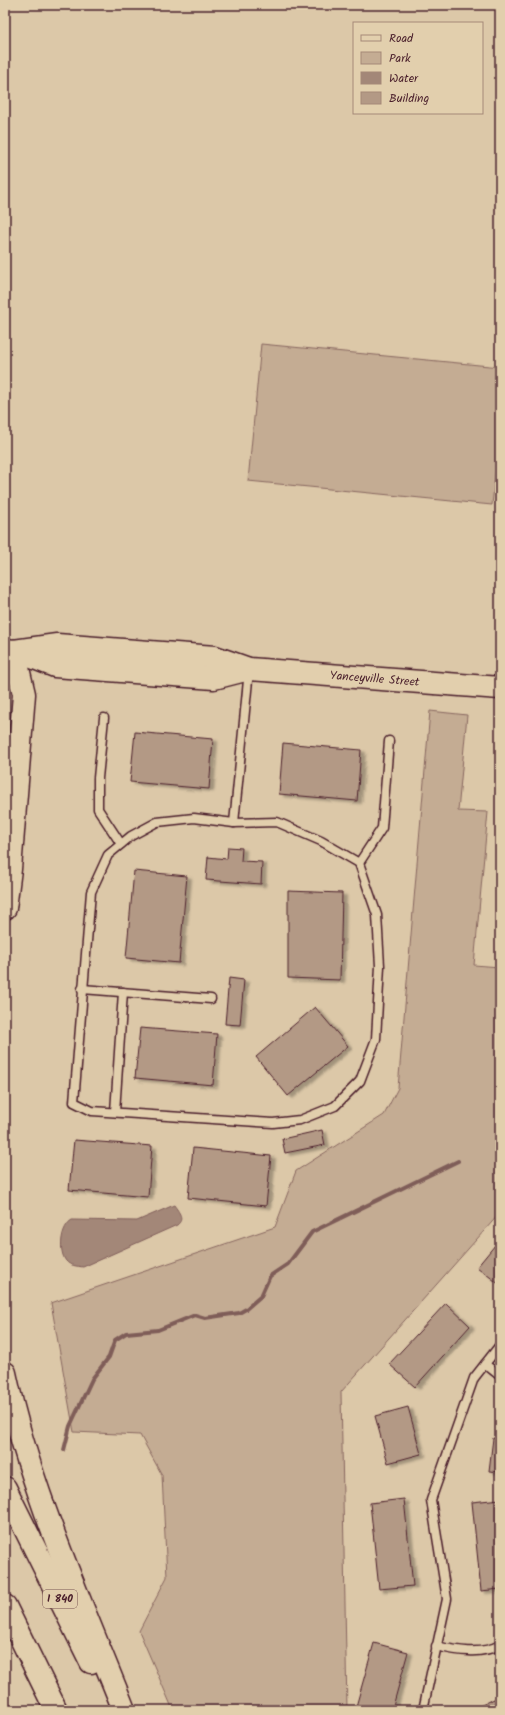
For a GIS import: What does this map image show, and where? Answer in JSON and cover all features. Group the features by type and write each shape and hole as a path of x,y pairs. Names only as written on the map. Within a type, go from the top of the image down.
{"main road":[{"name":"Yanceyville Street","path":"10,650 57,645 215,657 249,669 500,688"},
{"path":"5,673 10,650"},
{"path":"5,908 10,869 24,694 10,650"},
{"path":"5,1373 23,1446 46,1516 124,1710"},
{"name":"I 840","path":"5,1488 114,1710"},
{"path":"5,1606 56,1710"}],"lane":[{"path":"234,823 249,669"},
{"path":"104,718 98,778 98,809 121,844"},
{"path":"359,863 382,828 389,741"},
{"path":"194,818 234,823 277,822 321,841 359,863 377,915 380,966 376,1039 360,1081 335,1106 300,1120 273,1123 92,1110 74,1102 91,892 108,855 121,844 157,822 194,818"},
{"path":"82,989 211,999"},
{"path":"115,1112 123,992"},
{"path":"423,1710 446,1599 431,1500 443,1462 474,1378 500,1345"},
{"path":"485,1364 500,1376"},
{"path":"436,1646 456,1651 490,1650 500,1645"}],"green space":[{"path":"261,344 500,367 500,427 492,505 248,481"},
{"path":"430,711 467,715 458,811 488,812 474,965 500,967 500,1213 341,1392 347,1710 173,1710 139,1631 167,1577 162,1475 140,1435 74,1432 51,1303 275,1227 296,1171 384,1115 398,1088"}],"water":[{"path":"174,1205 181,1218 177,1225 83,1267 70,1264 64,1257 61,1245 63,1233 68,1223 72,1220 137,1221"}],"building":[{"path":"135,732 213,739 209,789 130,782"},
{"path":"283,743 361,750 357,801 279,794"},
{"path":"228,847 242,848 241,861 262,862 261,884 206,880 208,857 227,859"},
{"path":"134,871 187,876 179,963 126,958"},
{"path":"288,891 342,893 340,980 288,978"},
{"path":"229,978 244,980 240,1025 225,1024"},
{"path":"315,1007 348,1046 288,1096 256,1057"},
{"path":"140,1028 217,1034 213,1085 135,1078"},
{"path":"322,1130 325,1145 285,1153 282,1139"},
{"path":"74,1140 152,1146 148,1197 69,1190"},
{"path":"193,1148 271,1156 266,1206 188,1198"},
{"path":"500,1239 500,1285 477,1267"},
{"path":"446,1303 470,1326 415,1387 389,1364"},
{"path":"408,1407 421,1454 388,1463 375,1416"},
{"path":"493,1438 500,1439 500,1472 489,1471"},
{"path":"404,1499 413,1586 379,1589 370,1503"},
{"path":"500,1499 500,1589 481,1591 472,1502"},
{"path":"374,1643 408,1652 392,1710 355,1710"},
{"path":"500,1696 500,1710 472,1710"}],"waterway":[{"path":"64,1450 70,1426 92,1379 109,1357 115,1340 126,1333 158,1330 195,1315 205,1318 239,1313 261,1296 270,1276 288,1264 312,1232 458,1161"}]}
